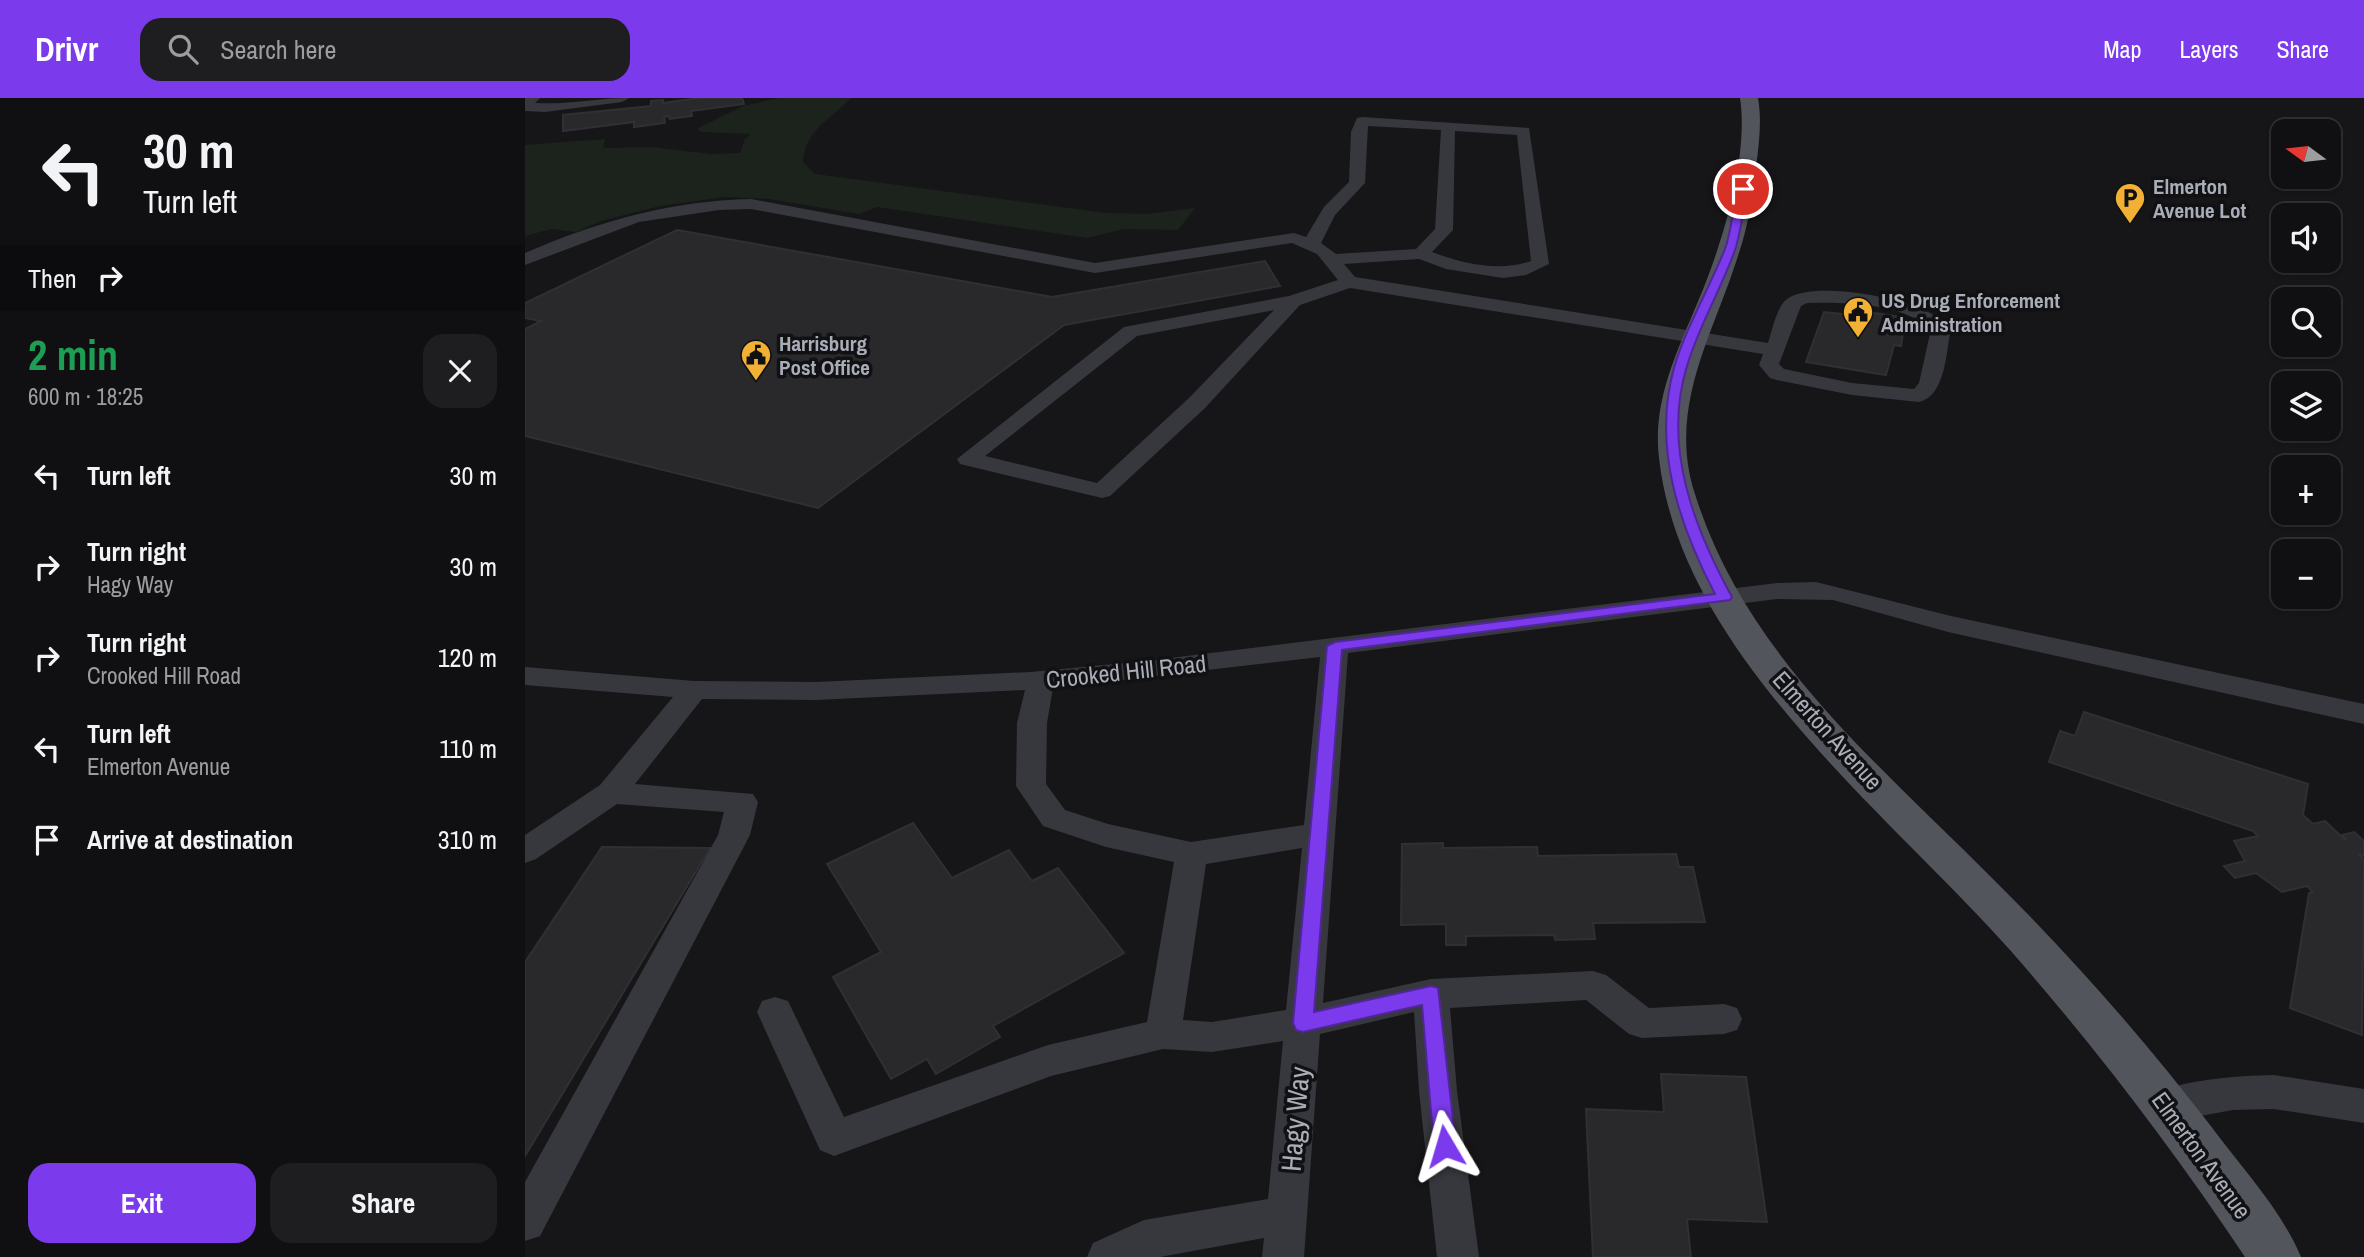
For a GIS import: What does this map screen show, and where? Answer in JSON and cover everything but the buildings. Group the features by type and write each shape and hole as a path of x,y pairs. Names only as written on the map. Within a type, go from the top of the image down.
{"main road":[{"name":"Elmerton Avenue","path":"1749,98 1752,123 1737,228 1723,271 1675,385 1672,432 1674,460 1690,525 1724,597 1780,678 1817,722 2018,931 2117,1042 2219,1174 2275,1257"}],"street":[{"path":"528,102 527,107 545,108 622,98"},
{"path":"1311,245 1320,222 1334,203 1357,183 1358,132 1362,121 1524,131 1540,264 1503,273 1446,264 1421,254 1331,260"},
{"path":"1421,254 1444,230 1448,128"},
{"path":"525,260 624,219 646,213 718,204 751,204 1095,268 1294,238 1323,250 1349,282"},
{"path":"1293,301 1197,404 1102,491 968,460 1131,331 1293,301 1349,282 1774,350"},
{"path":"1826,297 1918,312 1932,317 1941,328 1929,384 1919,396 1901,397 1777,374 1769,365 1774,350 1793,303 1804,298 1826,297"},
{"name":"Crooked Hill Road","path":"525,677 694,690 816,691 1041,680 1796,589 1825,591 1948,624 2364,714"},
{"name":"Hagy Way","path":"1283,1257 1335,646"},
{"path":"1041,680 1032,723 1031,786 1054,818 1106,835 1191,854 1319,834"},
{"path":"525,851 611,793 694,690"},
{"path":"525,1222 734,835 742,802 611,793"},
{"path":"1163,1034 1191,854"},
{"path":"775,1012 834,1138 910,1113 1048,1060 1163,1034 1212,1037 1303,1023 1431,994 1593,985 1642,1023 1724,1019"},
{"path":"1431,994 1438,1091 1458,1257"},
{"path":"2167,1105 2232,1093 2273,1092 2364,1106"},
{"path":"1108,1257 1144,1240 1287,1215"}],"shaded area":[{"path":"779,98 851,98 808,142 803,162 815,174 1106,213 1147,214 1195,208 1178,230 1124,229 1087,238 877,207 859,214 769,199 724,197 660,206 601,221 576,232 551,229 525,236 525,145 605,139 603,148 651,147 711,154 740,153 745,139 751,134 701,132 697,129 743,106"}],"place":[{"name":"Elmerton Avenue Lot","path":"2130,225"},
{"name":"US Drug Enforcement Administration","path":"1858,339"},
{"name":"Harrisburg Post Office","path":"756,382"}],"route":[{"path":"1445,1146 1431,994 1303,1023 1335,646 1724,597 1703,558 1679,488 1674,460 1672,408 1681,367 1723,271 1737,228 1743,189"}]}
